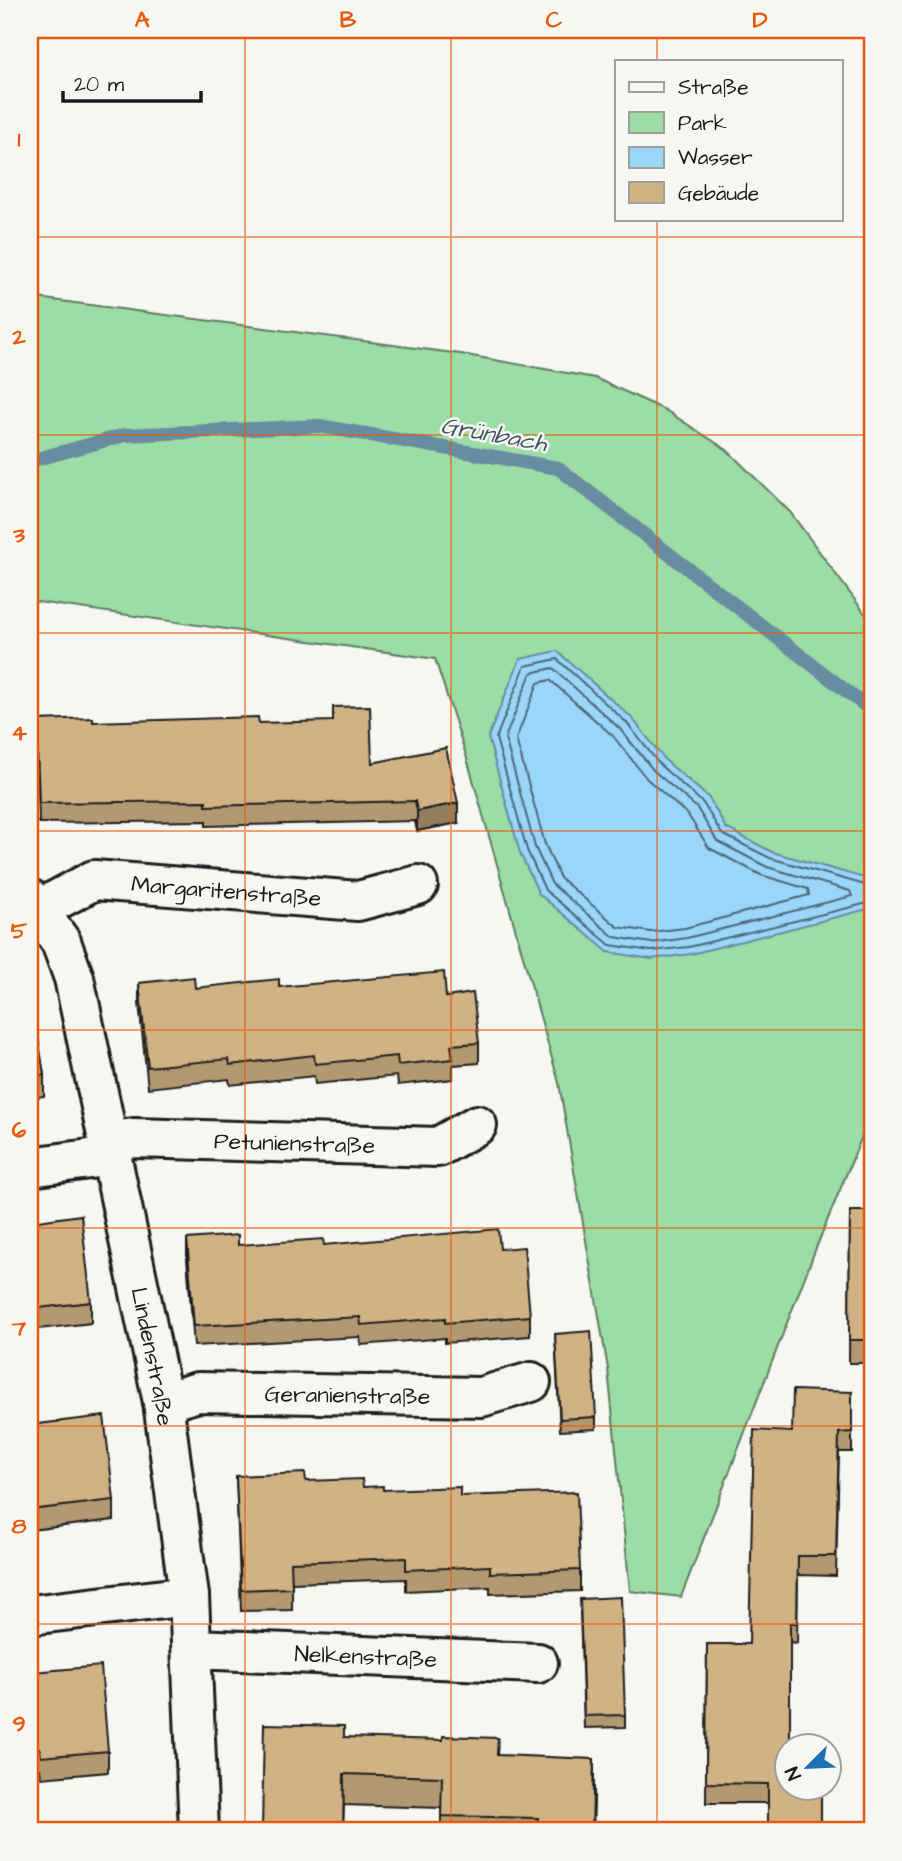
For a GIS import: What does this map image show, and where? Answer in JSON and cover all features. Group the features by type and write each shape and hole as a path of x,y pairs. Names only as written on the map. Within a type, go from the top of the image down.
{"street":[{"name":"Margaritenstraße","path":"35,904 94,880 358,901 418,885"},
{"name":"Lindenstraße","path":"35,904 61,942 74,978 163,1402 189,1596 200,1831"},
{"name":"Petunienstraße","path":"30,1167 110,1149 134,1138 439,1147 477,1125"},
{"name":"Geranienstraße","path":"163,1402 198,1392 481,1397 531,1382"},
{"path":"30,1615 189,1596"},
{"name":"Nelkenstraße","path":"193,1649 538,1663"}],"green space":[{"path":"30,297 461,354 595,378 665,410 727,450 790,512 872,623 872,1112 816,1248 681,1597 630,1591 608,1369 559,1083 466,755 435,659 30,601"}],"water":[{"path":"557,651 632,718 665,760 709,798 726,828 772,852 872,880 872,908 691,954 651,959 608,952 539,894 520,853 488,737 520,659"}],"building":[{"path":"370,706 372,763 446,748 458,803 417,811 415,801 206,806 206,801 39,803 36,720 93,718 93,722 258,717 259,723 333,721 333,707"},
{"path":"444,972 446,997 473,993 479,1043 451,1045 453,1059 398,1065 397,1056 315,1064 314,1055 230,1065 229,1059 148,1067 139,983 194,977 195,988 279,979 279,987"},
{"path":"30,992 44,1075 30,1077"},
{"path":"850,1211 872,1211 872,1340 849,1340"},
{"path":"81,1215 91,1302 30,1309 30,1222"},
{"path":"498,1229 500,1249 524,1247 530,1316 445,1323 445,1318 361,1325 360,1317 194,1326 187,1239 238,1235 238,1245 323,1239 324,1245"},
{"path":"591,1331 596,1417 560,1419 555,1334"},
{"path":"793,1390 852,1392 852,1432 839,1433 836,1556 798,1556 797,1623 790,1623 790,1731 772,1731 772,1801 821,1801 821,1831 768,1831 768,1784 706,1783 707,1644 749,1644 754,1430 792,1432"},
{"path":"104,1416 114,1500 30,1510 30,1425"},
{"path":"305,1473 306,1481 362,1479 363,1487 383,1486 383,1490 460,1487 460,1496 577,1492 580,1570 490,1573 490,1566 406,1570 406,1558 291,1562 292,1588 241,1590 236,1476"},
{"path":"621,1597 625,1715 584,1716 580,1599"},
{"path":"101,1666 108,1751 41,1757 40,1748 30,1749 30,1683 34,1683 33,1672"},
{"path":"264,1724 344,1726 344,1737 443,1740 443,1736 498,1738 497,1755 594,1759 592,1831 538,1831 538,1818 441,1816 442,1777 344,1774 343,1831 262,1831"}],"waterway":[{"name":"Grünbach","path":"30,461 125,435 319,426 558,468 872,711"}]}
